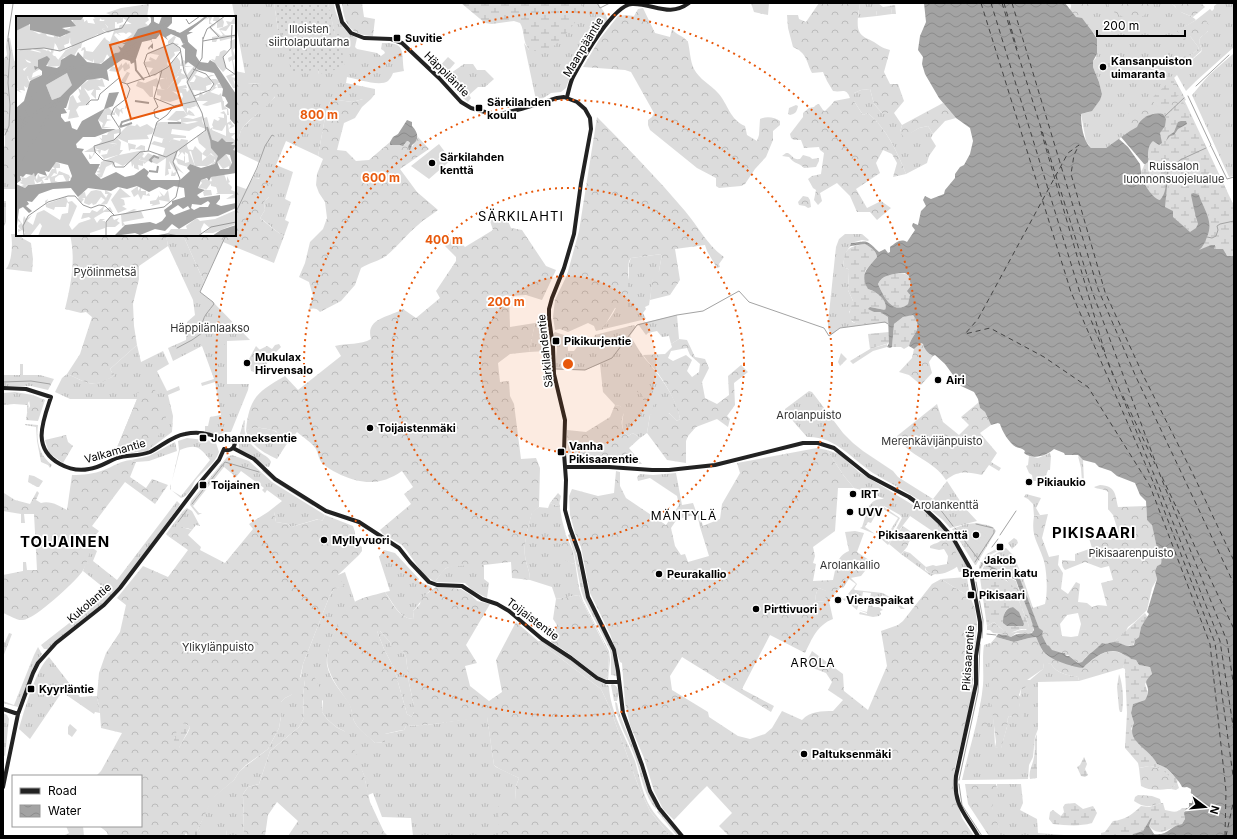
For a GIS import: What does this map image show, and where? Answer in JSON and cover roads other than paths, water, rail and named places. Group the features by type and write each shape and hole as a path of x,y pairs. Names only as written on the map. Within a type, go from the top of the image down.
{"street":[{"name":"Häppiläntie","path":"338,3 342,22 351,33 364,38 391,39 402,43 439,78 461,102 471,108 492,114 500,114 557,98 567,97"},
{"name":"Maanpääntie","path":"567,97 573,77 589,50 608,21 626,5 632,4 672,10 689,3"},
{"name":"Särkilahdentie","path":"567,97 577,102 585,109 590,118 591,124 574,234 564,268 549,309 554,374 565,420 565,504 568,522 578,553 588,597 614,650 619,682"},
{"name":"Valkamantie","path":"3,388 26,389 51,397 42,424 42,442 46,452 52,459 71,469 90,469 123,456 148,452 177,436 186,433 205,434 223,440"},
{"path":"227,438 232,439 235,443 233,448 228,451 224,449 222,444 223,440 227,438"},
{"name":"Pikisaarentie","path":"565,467 609,467 652,470 686,468 725,463 806,443 818,443 834,448 869,476 909,497 923,507 950,534 970,568 980,622 976,656 977,677 971,713 956,776 957,796 961,810 978,836"},
{"name":"Toijaistentie","path":"233,448 254,459 275,479 318,506 330,512 359,522 399,548 429,582 441,585 462,586 482,599 497,604 509,611 542,639 597,678 606,682 619,682"},
{"name":"Kukolantie","path":"3,786 18,714 33,673 40,660 64,636 104,605 120,588 198,485 219,460 224,449"},
{"path":"619,682 624,720 652,797 662,812 682,836"},
{"path":"3,709 18,714"}],"water":[{"path":"924,3 1065,3 1076,17 1082,18 1097,39 1097,54 1093,61 1093,67 1102,94 1100,100 1092,111 1081,114 1083,132 1088,145 1091,148 1106,148 1137,127 1141,120 1147,116 1163,114 1166,119 1165,126 1160,133 1162,143 1159,145 1153,141 1151,143 1148,151 1148,162 1141,172 1145,184 1151,193 1160,200 1165,192 1166,176 1168,176 1165,207 1173,211 1173,217 1190,232 1196,228 1198,224 1191,195 1193,193 1199,195 1208,216 1209,231 1203,246 1199,250 1215,245 1214,249 1223,249 1227,256 1234,256 1234,836 1132,836 1133,834 1143,831 1152,818 1149,826 1154,834 1163,834 1182,824 1185,819 1184,813 1186,808 1188,808 1191,790 1182,787 1178,780 1168,770 1157,764 1154,758 1135,740 1133,735 1132,730 1134,723 1131,713 1133,704 1145,700 1146,698 1148,689 1146,682 1152,674 1150,667 1139,665 1136,660 1112,651 1096,657 1083,668 1049,657 1040,646 1036,637 1014,642 996,637 998,634 1011,637 1017,634 1029,634 1034,630 1016,580 992,569 986,575 991,568 987,566 988,565 1020,579 1039,628 1043,631 1042,635 1047,645 1052,650 1065,653 1066,656 1069,656 1078,663 1082,662 1102,643 1105,644 1115,642 1127,646 1134,645 1135,640 1139,637 1141,627 1149,614 1147,612 1157,579 1155,571 1157,566 1161,564 1161,556 1158,553 1152,525 1147,520 1146,501 1140,495 1135,483 1117,476 1111,471 1099,467 1095,463 1083,460 1078,455 1065,455 1064,453 1054,449 1047,454 1035,457 1027,455 1024,453 1024,450 1016,447 1008,440 1000,424 998,423 991,425 985,412 980,408 978,399 974,392 961,386 945,364 935,355 933,356 928,353 921,343 914,349 909,346 917,328 916,320 913,315 903,317 894,324 892,347 890,348 887,347 889,343 888,317 880,312 874,312 868,309 870,307 885,310 886,307 881,297 868,289 864,279 868,268 877,257 875,252 865,244 850,246 851,243 866,242 879,252 885,249 888,253 890,252 890,247 896,243 900,241 907,242 915,230 912,226 913,223 918,225 921,211 926,206 923,200 925,196 931,199 944,194 945,190 955,178 955,174 960,167 964,165 970,154 973,141 970,128 956,118 939,98 925,74 922,64 923,57 918,50 920,36 926,22","holes":["905,273 909,276 911,286 907,291 910,295 908,304 902,307 893,306 885,298 878,284 887,276"]},
{"path":"407,120 412,122 412,126 416,131 417,138 415,143 412,145 410,150 408,147 410,143 408,141 403,146 390,145 393,137 398,134"},
{"path":"1186,121 1187,124 1178,129 1174,135 1170,136 1166,141 1168,136 1174,132 1178,122"},
{"path":"1013,607 1019,612 1024,624 1023,626 1007,626 1003,623 1005,612"}],"waterway":[{"path":"597,3 600,8 610,3"},
{"path":"5,135 9,126 10,105 8,83 10,52 8,37 13,4"},
{"path":"1196,86 1229,55"},
{"path":"1188,96 1211,145 1210,146"},
{"path":"1165,116 1184,98"},
{"path":"236,212 257,168 265,146 272,135 274,136"},
{"path":"1211,146 1227,179 1234,177"},
{"path":"1167,175 1168,171 1180,160 1206,148"},
{"path":"1207,237 1212,238 1216,236 1218,230 1217,226 1220,224 1234,221"},
{"path":"177,348 202,333 204,317 214,304 200,292 226,236"},
{"path":"556,369 585,370 612,358 637,325 677,315 703,311 739,291 749,302 824,328 829,336 840,328 885,322 888,324"},
{"path":"3,382 31,381 50,384"},
{"path":"192,504 225,462 259,472"},
{"path":"933,500 953,526"},
{"path":"178,522 187,510"},
{"path":"1000,535 1016,511"},
{"path":"976,524 993,528"},
{"path":"955,528 979,560"},
{"path":"975,562 994,533 994,530"},
{"path":"992,547 998,539"},
{"path":"980,568 988,554"},
{"path":"976,579 978,572"},
{"path":"976,582 983,620 982,638"},
{"path":"987,634 996,635"},
{"path":"959,780 978,692 980,644"},
{"path":"959,784 962,805 982,836"}],"place":[{"name":"Suvitie","path":"397,38"},
{"name":"Kansanpuiston uimaranta","path":"1103,67"},
{"name":"Särkilahden koulu","path":"479,108"},
{"name":"Särkilahden kenttä","path":"432,163"},
{"name":"Pikikurjentie","path":"556,341"},
{"name":"Mukulax Hirvensalo","path":"247,363"},
{"name":"Airi","path":"938,380"},
{"name":"Toijaistenmäki","path":"370,428"},
{"name":"Johanneksentie","path":"203,438"},
{"name":"Vanha Pikisaarentie","path":"561,452"},
{"name":"Pikiaukio","path":"1029,482"},
{"name":"Toijainen","path":"203,485"},
{"name":"IRT","path":"853,494"},
{"name":"UVV","path":"850,512"},
{"name":"Pikisaarenkenttä","path":"976,535"},
{"name":"Myllyvuori","path":"324,540"},
{"name":"Jakob Bremerin katu","path":"1000,547"},
{"name":"Peurakallio","path":"659,574"},
{"name":"Pikisaari","path":"971,595"},
{"name":"Vieraspaikat","path":"838,600"},
{"name":"Pirttivuori","path":"756,609"},
{"name":"Kyyrläntie","path":"31,689"},
{"name":"Paltuksenmäki","path":"804,754"}],"district":[{"name":"SÄRKILAHTI","path":"521,216"},
{"name":"MÄNTYLÄ","path":"684,515"},
{"name":"PIKISAARI","path":"1094,532"},
{"name":"TOIJAINEN","path":"65,541"},
{"name":"AROLA","path":"813,662"}],"park label":[{"name":"Illoisten siirtolapuutarha","path":"309,35"},
{"name":"Ruissalon luonnonsuojelualue","path":"1174,172"},
{"name":"Pyölinmetsä","path":"105,272"},
{"name":"Häppilänlaakso","path":"210,328"},
{"name":"Arolanpuisto","path":"809,415"},
{"name":"Merenkävijänpuisto","path":"932,441"},
{"name":"Arolankenttä","path":"946,505"},
{"name":"Pikisaarenpuisto","path":"1131,553"},
{"name":"Arolankallio","path":"850,565"},
{"name":"Ylikylänpuisto","path":"218,647"}]}
